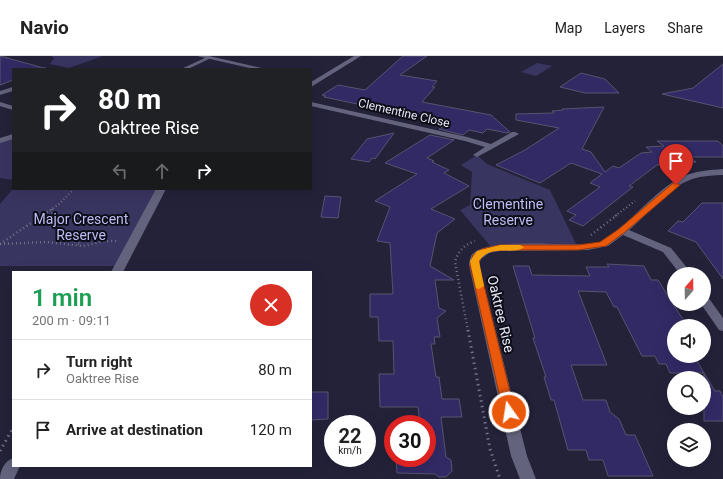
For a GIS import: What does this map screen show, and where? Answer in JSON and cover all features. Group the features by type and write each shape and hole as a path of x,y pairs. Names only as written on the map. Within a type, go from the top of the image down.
{"street":[{"path":"200,56 258,68"},
{"path":"312,84 358,56"},
{"path":"312,79 318,80"},
{"path":"0,93 12,89"},
{"path":"0,104 12,108"},
{"name":"Clementine Close","path":"312,104 467,139 492,147"},
{"path":"477,156 515,134"},
{"path":"0,141 12,136"},
{"name":"Oaktree Rise","path":"528,479 519,456 474,261 480,253 500,247 594,246 608,241 682,181 696,176 723,172"},
{"path":"118,271 160,190"},
{"path":"622,231 667,250 680,267"},
{"path":"711,310 723,327"},
{"path":"5,479 12,467"}],"lane":[{"path":"186,68 209,58"}],"path":[{"path":"0,244 21,227 66,198 73,190"},
{"path":"585,236 596,231 638,198"},
{"path":"52,208 53,220 58,230 65,237 83,246"},
{"path":"0,244 46,242 83,246 114,240 119,242"},
{"path":"477,240 463,247 456,255 455,262 490,449 500,479"},
{"path":"0,451 12,430"}],"green space":[{"path":"51,56 103,56 69,68 50,64 54,58"},
{"path":"537,63 552,66 536,76 521,72"},
{"name":"Major Crescent Reserve","path":"12,136 12,180 0,178 0,141"},
{"name":"Clementine Reserve","path":"477,155 487,164 550,190 578,248 492,248 460,210 470,205 472,172 461,165"},
{"name":"Major Crescent Reserve","path":"12,190 160,190 120,266 0,266 0,204"}],"building":[{"path":"0,56 44,68 12,68 12,80 0,85"},
{"path":"403,56 427,56 400,75 437,81 432,87 435,87 422,102 491,115 510,132 507,133 487,129 483,133 469,130 463,135 439,129 447,124 375,109 376,108 324,97 326,96 322,95 338,85 365,90"},
{"path":"723,64 723,108 662,94 693,88"},
{"path":"581,73 605,79 619,93 585,93 560,87"},
{"path":"604,107 582,149 591,152 605,172 613,166 619,168 641,153 652,152 646,147 664,146 657,141 718,141 723,146 723,157 690,157 696,162 657,165 629,186 633,187 583,226 569,220 576,215 567,211 600,187 590,183 602,174 571,163 540,183 496,165 525,150 559,128 516,120 516,114 554,113 552,111 563,110 562,109"},
{"path":"394,133 375,159 372,158 369,162 351,159 367,139"},
{"path":"430,135 454,140 427,158 449,170 444,173 469,186 431,209 455,219 437,233 430,266 454,280 435,280 439,308 446,311 437,318 440,337 434,337 435,344 431,344 436,377 439,377 442,399 459,399 462,417 441,417 446,457 451,460 452,471 446,477 439,477 435,474 397,473 397,467 436,467 436,415 419,415 418,407 380,407 379,374 394,374 393,341 379,341 378,317 370,317 370,294 393,294 390,243 377,241 390,207 375,201 417,174 385,163"},
{"path":"325,196 341,197 338,218 321,217"},
{"path":"702,203 723,203 723,279 696,242 668,231 678,221 683,222"},
{"path":"607,264 644,266 651,280 658,280 667,294 667,311 678,311 683,319 667,319 667,363 698,363 703,371 669,371 666,364 659,364 655,356 642,356 617,307 614,307 606,292 578,291 607,365 571,365 583,400 606,400 610,412 619,419 626,435 635,435 653,476 608,476 603,460 589,460 586,450 568,450 554,400 551,400 544,377 546,377 533,338 535,338 513,266 529,266 532,275 590,276 586,267 609,267"},
{"path":"711,384 715,391 720,391 723,397 723,421 704,421 704,415 711,415"},
{"path":"312,392 328,392 328,415 324,415 324,419 312,420"}],"slow traffic":[{"path":"479,286 474,261 480,253 492,248 520,247"}],"route":[{"path":"509,412 474,265 476,257 485,250 500,247 578,248 602,244 622,231 676,185"}]}
